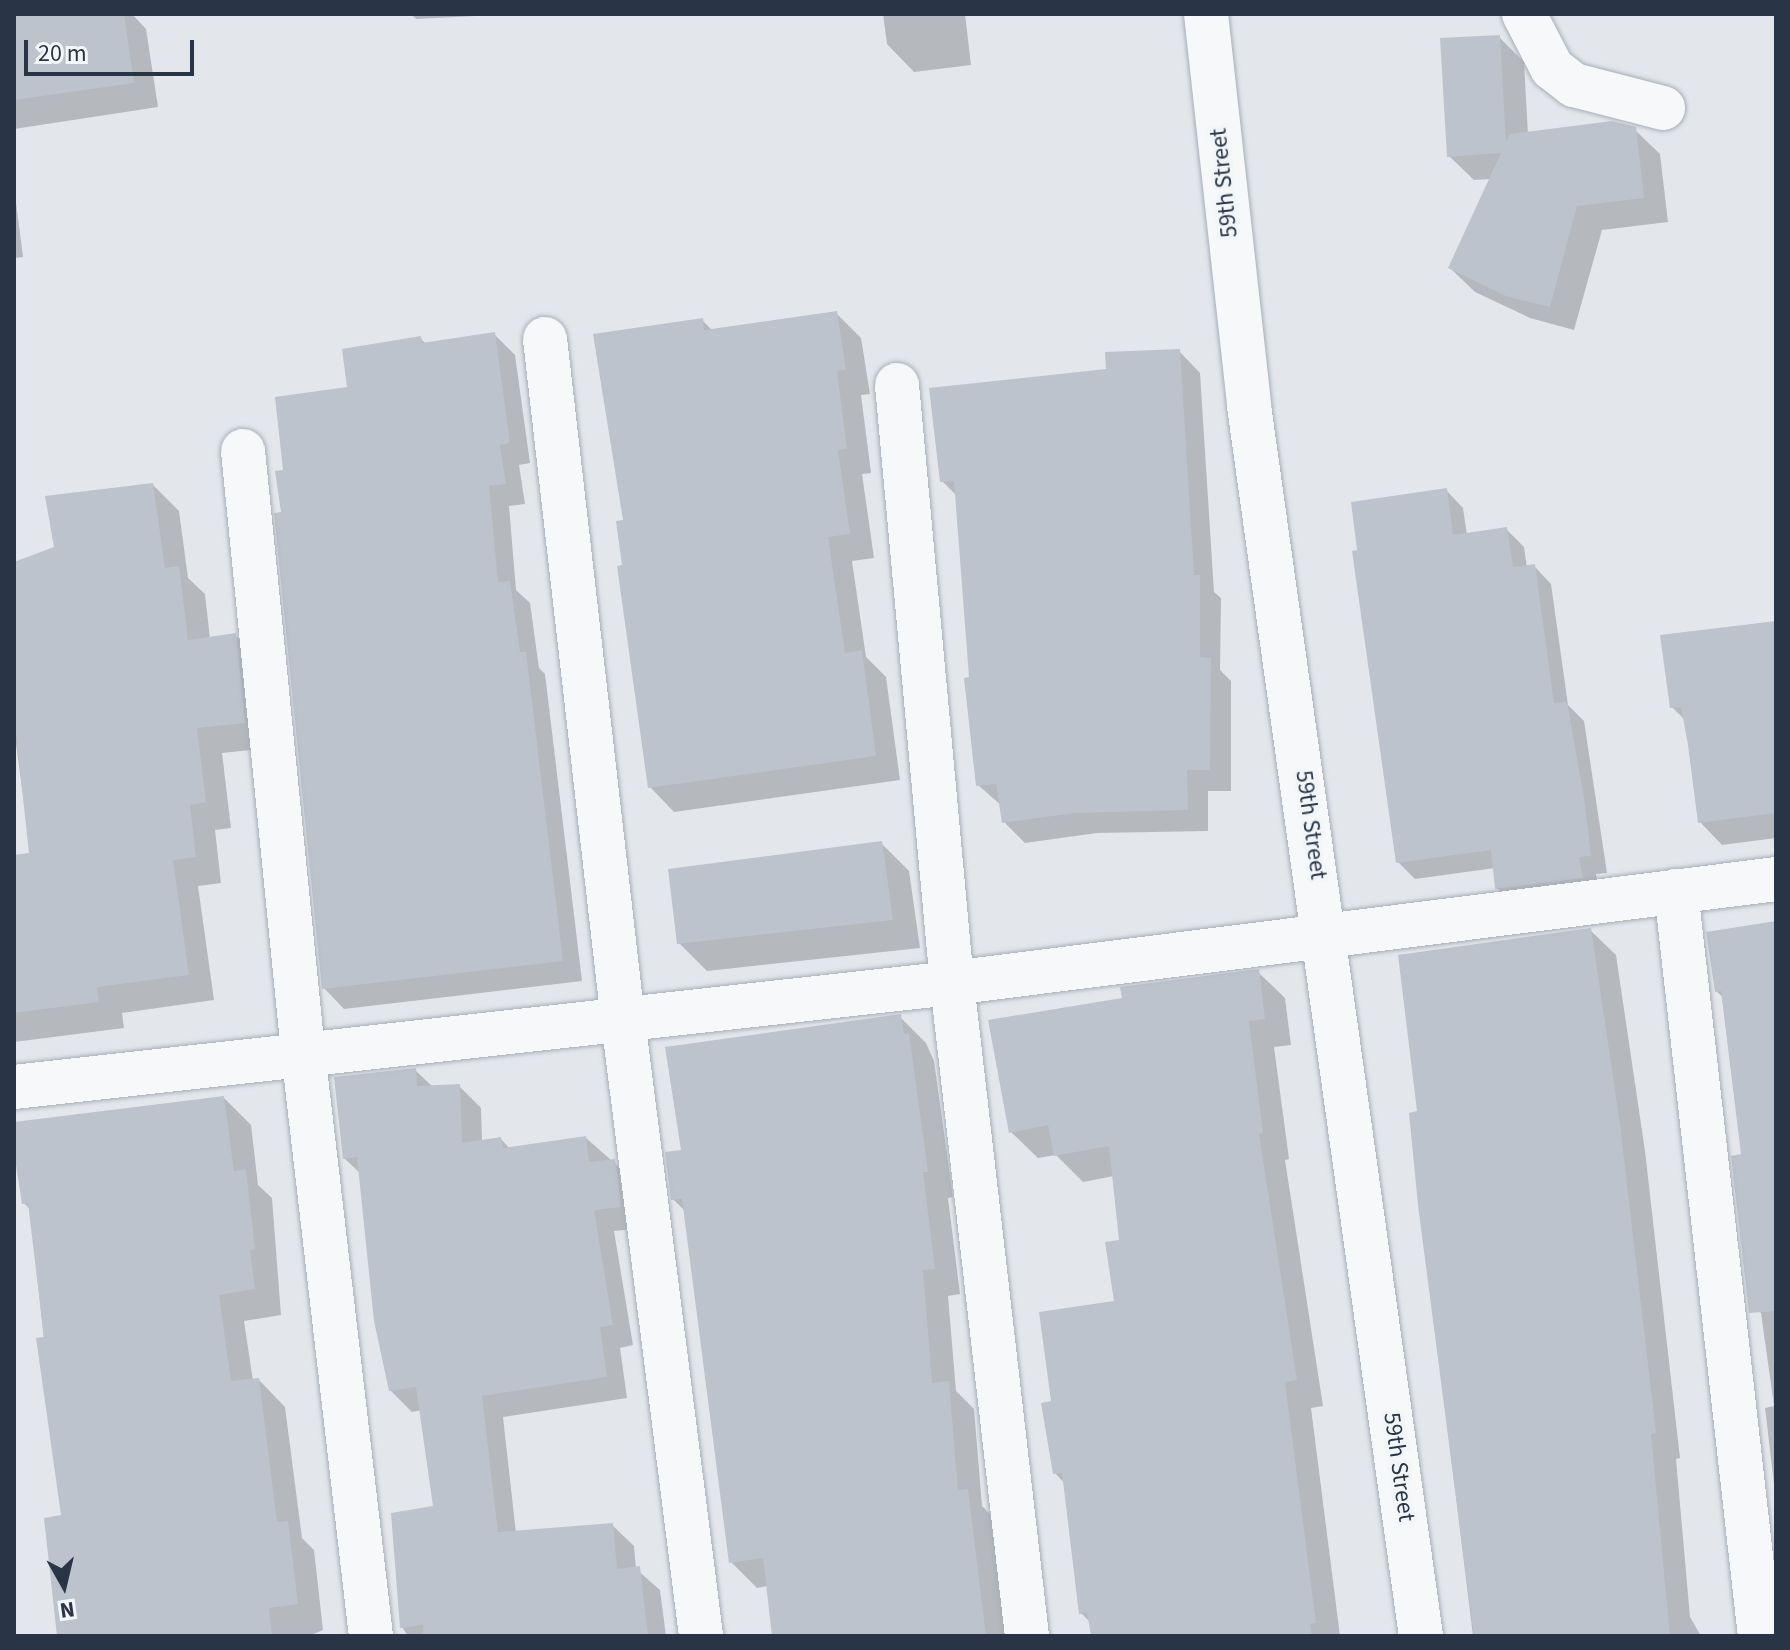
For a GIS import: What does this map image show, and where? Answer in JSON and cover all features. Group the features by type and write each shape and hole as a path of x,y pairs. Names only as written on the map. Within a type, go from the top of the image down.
{"street":[{"path":"1524,14 1552,68 1574,85 1663,108"},
{"name":"59th Street","path":"1207,24 1249,406 1327,933 1421,1636"},
{"path":"545,339 623,1020 701,1636"},
{"path":"897,385 952,983 1027,1636"},
{"path":"243,451 303,1052 371,1636"},
{"path":"14,1087 303,1052 952,983 1327,933 1776,879"},
{"path":"1676,891 1760,1636"}],"building":[{"path":"14,14 124,14 134,83 14,100"},
{"path":"1500,35 1506,142 1510,134 1612,121 1636,127 1644,198 1577,206 1550,307 1506,296 1448,268 1501,153 1447,157 1440,38"},
{"path":"837,311 846,370 837,371 847,449 838,450 850,534 828,537 845,653 862,650 876,756 648,788 617,566 622,565 616,521 623,520 593,334 703,318 704,330"},
{"path":"495,332 510,443 500,445 506,484 489,486 498,582 510,581 520,652 526,652 563,961 322,989 274,513 281,512 275,471 283,470 275,397 347,387 342,349 421,336 422,343"},
{"path":"1180,349 1194,575 1200,575 1200,657 1211,658 1210,770 1187,770 1188,810 1075,813 1002,823 996,784 976,786 964,678 969,677 954,481 940,482 929,388 1106,369 1105,352"},
{"path":"153,483 165,568 179,566 188,640 236,633 245,723 197,728 206,802 190,805 196,857 173,860 189,975 97,987 99,1002 14,1013 14,855 29,853 14,715 14,562 54,547 45,496"},
{"path":"1447,488 1453,535 1507,527 1513,567 1535,564 1554,703 1567,702 1584,797 1591,856 1579,857 1583,878 1495,889 1491,850 1396,863 1352,551 1357,550 1351,502"},
{"path":"1776,621 1776,813 1698,823 1681,707 1670,708 1660,635"},
{"path":"882,841 893,920 677,944 668,869"},
{"path":"1776,921 1776,1311 1749,1313 1731,1156 1741,1154 1721,991 1715,992 1706,932"},
{"path":"1591,928 1620,1124 1656,1433 1651,1434 1670,1636 1474,1636 1418,1205 1409,1113 1417,1111 1398,955"},
{"path":"1259,969 1265,1019 1249,1021 1263,1133 1259,1134 1297,1380 1285,1382 1316,1623 1310,1624 1312,1636 1091,1636 1087,1613 1079,1614 1062,1473 1053,1474 1041,1403 1051,1401 1039,1312 1114,1301 1105,1242 1119,1240 1109,1146 1054,1156 1048,1125 1009,1133 988,1020 1122,998 1120,987"},
{"path":"901,1014 904,1034 909,1033 928,1172 923,1172 935,1269 923,1270 932,1383 949,1381 958,1490 968,1489 986,1636 772,1636 763,1558 729,1563 682,1199 671,1200 665,1152 681,1150 665,1047"},
{"path":"416,1068 417,1086 460,1084 462,1143 501,1137 503,1148 586,1136 589,1162 615,1159 621,1207 594,1210 613,1325 600,1327 607,1377 482,1396 498,1532 613,1523 617,1569 640,1566 648,1636 423,1636 423,1625 400,1628 391,1513 433,1506 416,1387 389,1391 374,1321 357,1157 343,1159 334,1077"},
{"path":"224,1096 234,1171 246,1169 255,1249 250,1250 255,1289 219,1295 231,1381 259,1378 277,1522 288,1521 298,1604 269,1608 272,1636 57,1636 44,1518 61,1515 36,1338 44,1337 28,1203 22,1204 14,1152 14,1122"}]}
